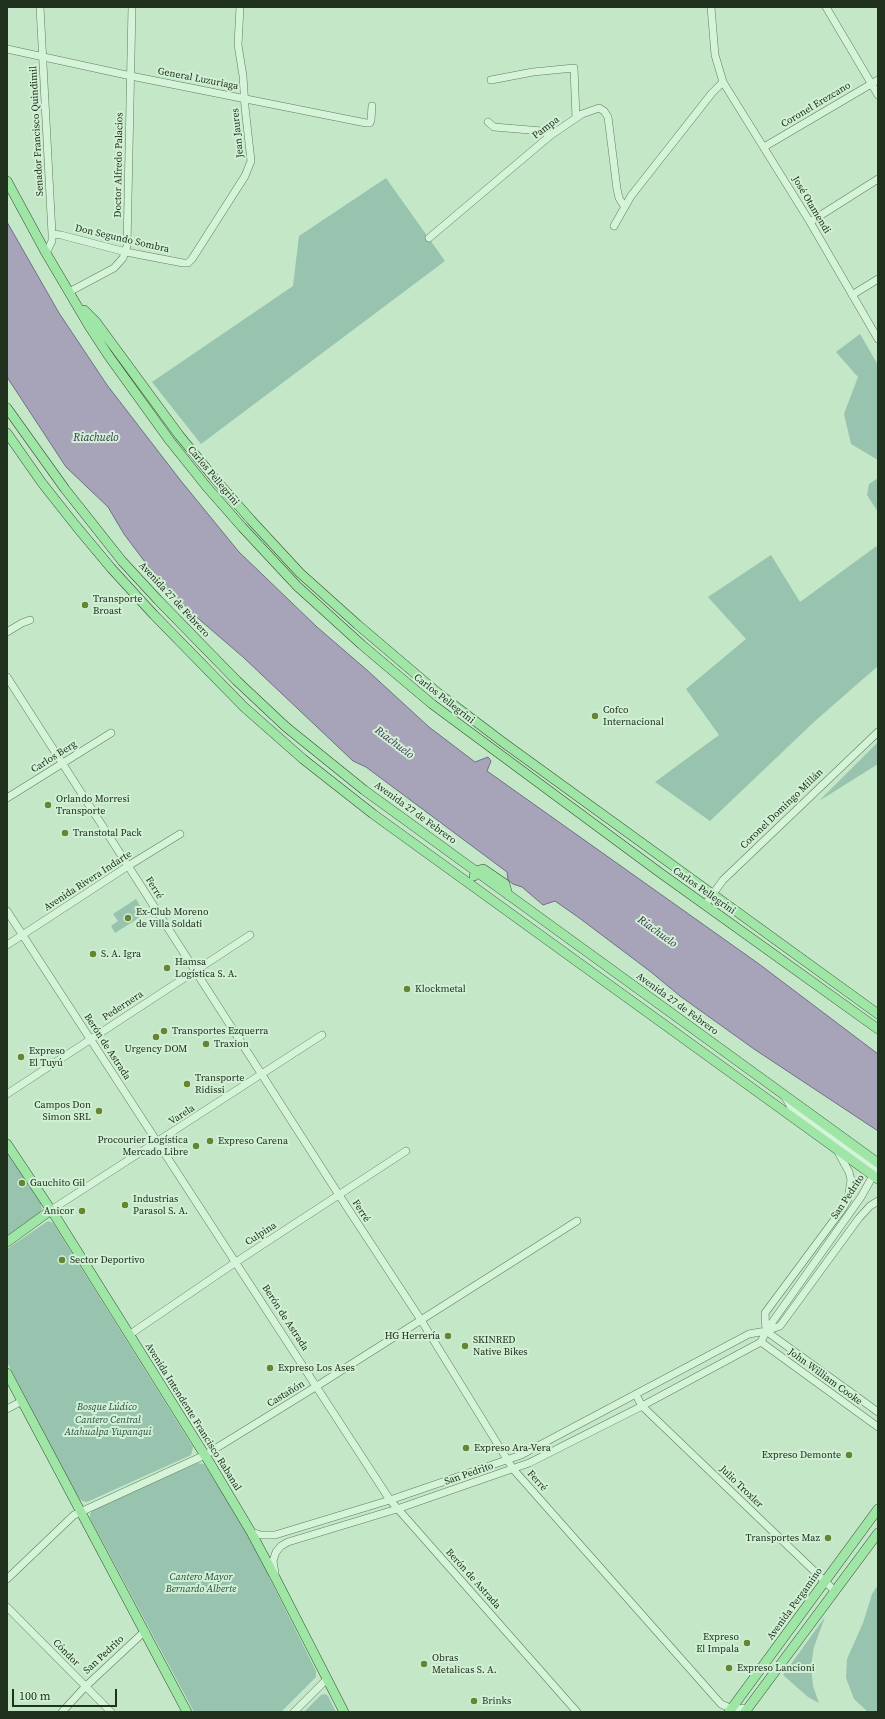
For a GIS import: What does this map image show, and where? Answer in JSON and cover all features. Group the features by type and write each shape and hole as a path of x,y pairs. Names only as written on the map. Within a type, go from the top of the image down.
{"main road":[{"name":"Carlos Pellegrini","path":"7,181 46,253 77,303 89,326 170,441 242,527 302,590 412,689 659,872 878,1029"},
{"name":"Carlos Pellegrini","path":"77,303 96,322 179,435 215,479 251,520 315,587 358,626 438,693 504,743 878,1014"},
{"name":"Avenida 27 de Febrero","path":"7,408 65,489 122,561 217,661 220,658 222,659 234,671 237,681 286,727 364,790 477,872 483,869 505,884 508,895 878,1163"},
{"path":"7,433 42,483 111,568 207,671 244,707 303,759 373,814 876,1178"},
{"path":"111,568 122,561"},
{"path":"207,671 217,661"},
{"path":"469,883 477,872"},
{"name":"Avenida Intendente Francisco Rabanal","path":"7,1144 51,1210 205,1455 251,1532 344,1712"},
{"path":"7,1242 51,1210"},
{"path":"7,1373 187,1712"},
{"name":"Avenida Pergamino","path":"731,1710 878,1509"},
{"path":"746,1710 878,1533"}],"street":[{"name":"Senador Francisco Quindimil","path":"40,7 52,234 52,241 46,253"},
{"name":"Doctor Alfredo Palacios","path":"126,252 128,237 132,7"},
{"name":"Jean Jaures","path":"188,263 196,253 249,169 251,161 238,35 240,7"},
{"path":"614,226 624,206 712,93 723,82 715,55 711,7"},
{"path":"826,7 878,95"},
{"name":"General Luzuriaga","path":"7,49 43,58 366,123 370,123 372,106"},
{"path":"491,80 533,72 574,68 576,118"},
{"name":"Coronel Erezcano","path":"764,147 878,80"},
{"name":"José Otamendi","path":"723,82 810,222 878,339"},
{"name":"Pampa","path":"429,238 552,135 588,111 599,108 604,111 608,117 617,189 619,198 624,206"},
{"path":"488,122 494,127 542,131 552,135"},
{"path":"810,222 878,179"},
{"name":"Don Segundo Sombra","path":"52,234 126,252 188,263"},
{"path":"69,292 114,268 126,252"},
{"path":"852,295 878,279"},
{"path":"7,632 30,620"},
{"name":"Ferré","path":"7,677 195,972 421,1320 513,1469 721,1704 731,1710"},
{"name":"Coronel Domingo Millán","path":"705,905 723,880 878,732"},
{"name":"Carlos Berg","path":"7,798 111,733"},
{"name":"Avenida Rivera Indarte","path":"7,945 180,834"},
{"name":"Berón de Astrada","path":"7,911 390,1500 577,1712"},
{"name":"Pedernera","path":"7,1094 250,935"},
{"name":"Varela","path":"51,1210 157,1143 322,1035"},
{"name":"San Pedrito","path":"276,1579 273,1561 280,1546 288,1542 397,1509 530,1463 642,1406 761,1342 766,1331 876,1178 874,1169 792,1109 784,1096"},
{"name":"San Pedrito","path":"766,1331 765,1313 844,1208 848,1199 851,1180 849,1172 837,1150"},
{"name":"Culpina","path":"129,1335 236,1262 406,1151"},
{"name":"San Pedrito","path":"251,1532 261,1536 275,1535 390,1500 521,1455 749,1334 766,1331 780,1326 859,1218 870,1206 878,1201"},
{"name":"Castañón","path":"7,1579 69,1519 80,1512 205,1455 317,1386 577,1221"},
{"name":"John William Cooke","path":"766,1331 878,1412"},
{"name":"John William Cooke","path":"761,1342 878,1427"},
{"name":"Julio Troxler","path":"636,1395 642,1406 835,1591"},
{"path":"7,1409 22,1401"},
{"name":"Cóndor","path":"7,1607 110,1712"},
{"name":"San Pedrito","path":"62,1712 85,1687 145,1631"},
{"path":"294,1712 327,1679"},
{"path":"731,1710 746,1710"}],"green space":[{"path":"386,178 445,261 201,444 152,382 293,286 299,236"},
{"path":"860,334 878,365 878,460 851,444 844,414 858,377 836,352"},
{"path":"878,478 878,512 867,495 869,484"},
{"path":"878,545 878,666 815,721 710,821 655,782 719,735 686,689 746,639 708,597 771,555 800,602"},
{"path":"878,742 878,764 819,801"},
{"name":"Ex-Club Moreno de Villa Soldati","path":"136,899 145,914 115,933 111,926 118,921 113,914"},
{"path":"7,1151 41,1203 42,1209 39,1213 7,1236"},
{"name":"Cantero Central Atahualpa Yupanqui","path":"48,1221 53,1223 193,1447 191,1455 87,1502 82,1501 78,1497 7,1362 7,1249"},
{"name":"Cantero Mayor Bernardo Alberte","path":"198,1463 204,1464 268,1564 269,1577 316,1671 316,1677 281,1712 194,1712 90,1518 90,1514 93,1509"},
{"path":"878,1585 878,1712 868,1712 854,1699 846,1678 847,1659 863,1623 872,1594"},
{"path":"825,1617 814,1647 811,1666 813,1686 819,1703 808,1697 783,1675"},
{"path":"325,1694 328,1696 336,1712 304,1712 321,1695"}],"water":[{"name":"Riachuelo","path":"7,222 59,313 107,385 181,481 239,552 317,627 429,727 475,762 488,757 491,761 487,771 759,964 878,1054 878,1131 754,1049 680,996 651,972 555,901 543,905 522,887 513,884 508,880 507,872 366,767 353,761 243,657 193,614 157,578 124,534 108,507 66,467 7,377"}],"place":[{"name":"Transporte Broast","path":"85,605"},
{"name":"Cofco Internacional","path":"595,716"},
{"name":"Orlando Morresi Transporte","path":"48,805"},
{"name":"Transtotal Pack","path":"65,833"},
{"name":"Ex-Club Moreno de Villa Soldati","path":"128,918"},
{"name":"S. A. Igra","path":"93,954"},
{"name":"Hamsa Logística S. A.","path":"167,968"},
{"name":"Klockmetal","path":"407,989"},
{"name":"Transportes Ezquerra","path":"164,1031"},
{"name":"Urgency DOM","path":"156,1037"},
{"name":"Traxion","path":"206,1044"},
{"name":"Expreso El Tuyú","path":"21,1057"},
{"name":"Transporte Ridissi","path":"187,1084"},
{"name":"Campos Don Simon SRL","path":"99,1111"},
{"name":"Expreso Carena","path":"210,1141"},
{"name":"Procourier Logística Mercado Libre","path":"196,1146"},
{"name":"Gauchito Gil","path":"22,1183"},
{"name":"Industrias Parasol S. A.","path":"125,1205"},
{"name":"Anicor","path":"82,1211"},
{"name":"Sector Deportivo","path":"62,1260"},
{"name":"HG Herrería","path":"448,1336"},
{"name":"SKINRED Native Bikes","path":"465,1346"},
{"name":"Expreso Los Ases","path":"270,1368"},
{"name":"Expreso Ara-Vera","path":"466,1448"},
{"name":"Expreso Demonte","path":"849,1455"},
{"name":"Transportes Maz","path":"828,1538"},
{"name":"Expreso El Impala","path":"747,1643"},
{"name":"Obras Metalicas S. A.","path":"424,1664"},
{"name":"Expreso Lancioni","path":"729,1668"},
{"name":"Brinks","path":"474,1701"}],"park label":[{"name":"Bosque Lúdico","path":"107,1407"}]}
